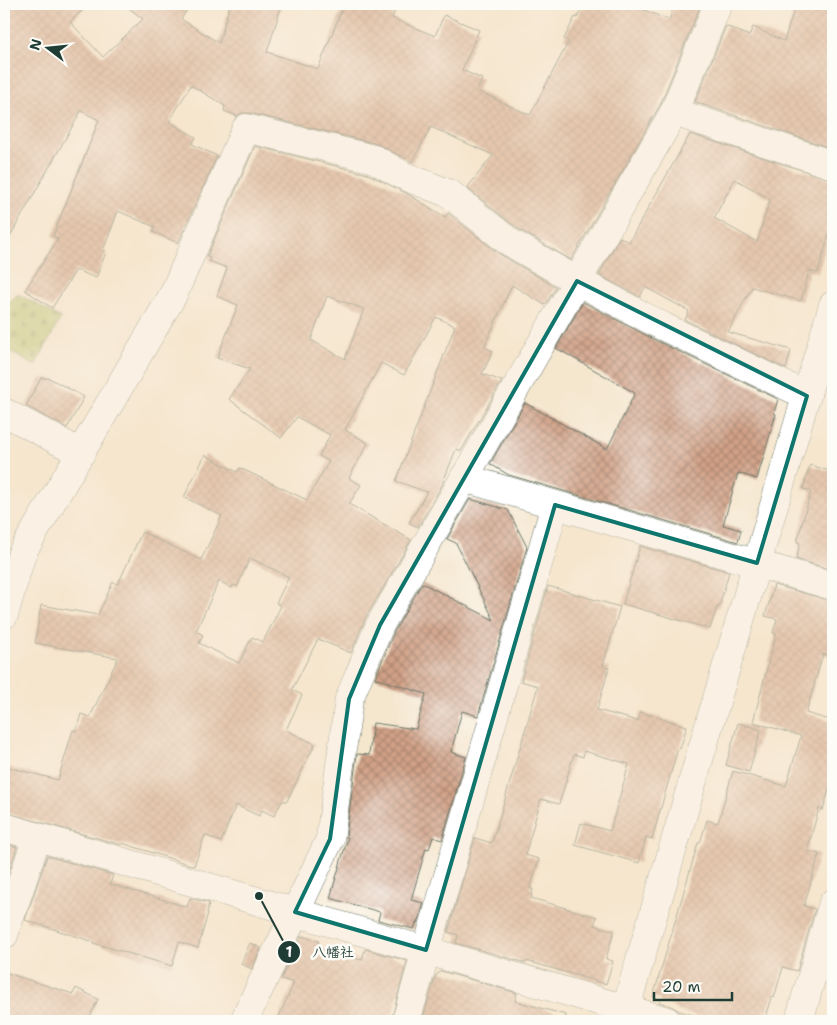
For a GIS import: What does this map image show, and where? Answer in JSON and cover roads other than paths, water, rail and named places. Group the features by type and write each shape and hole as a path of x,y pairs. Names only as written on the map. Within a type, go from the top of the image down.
{"street":[{"path":"244,1021 330,839 349,699 380,625 674,112 718,4"},
{"path":"674,112 833,166"},
{"path":"4,616 22,553 173,295 246,128 374,159 402,175 450,194 508,241 577,281 664,327 807,396"},
{"path":"624,1015 833,305"},
{"path":"4,412 81,453"},
{"path":"464,478 833,586"},
{"path":"406,1021 555,505"},
{"path":"4,827 426,950 624,1015 667,1021"},
{"path":"4,935 37,836"},
{"path":"799,1021 833,903"}],"place":[{"name":"八幡社","path":"259,896"}]}
